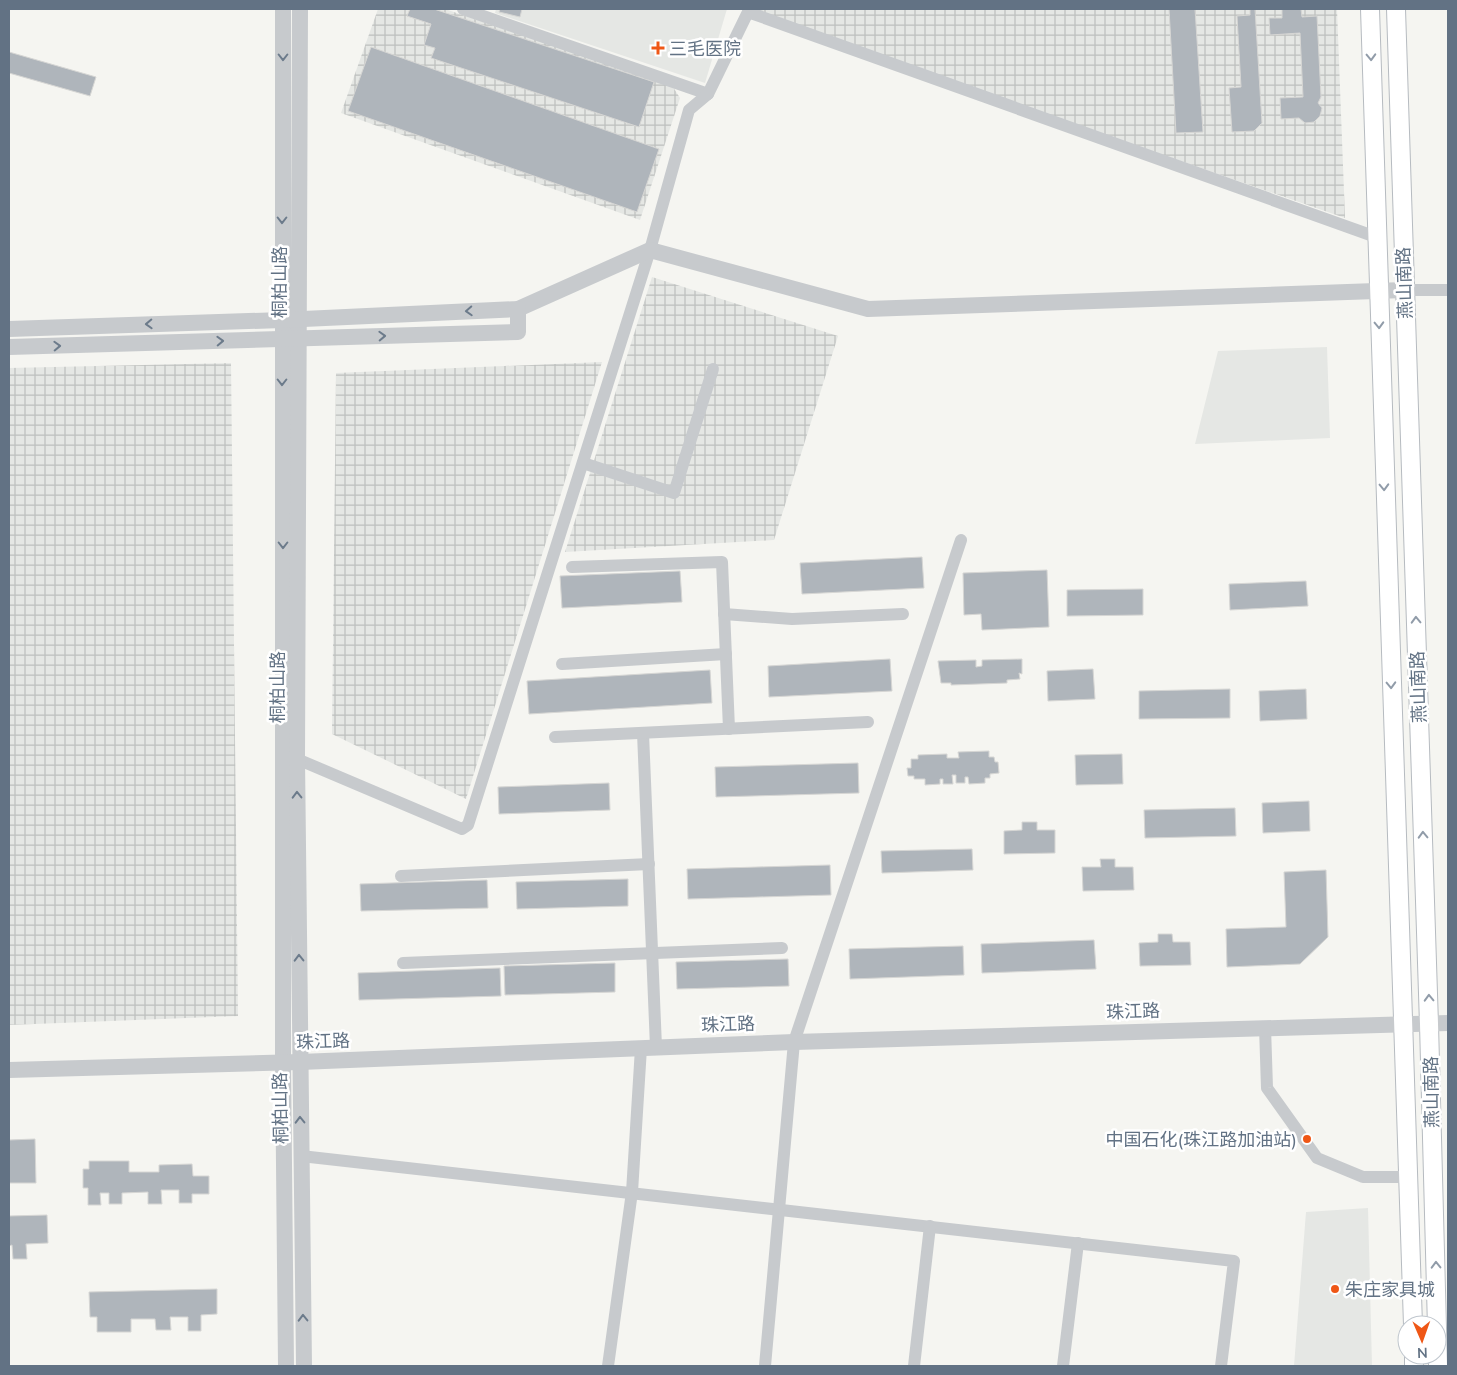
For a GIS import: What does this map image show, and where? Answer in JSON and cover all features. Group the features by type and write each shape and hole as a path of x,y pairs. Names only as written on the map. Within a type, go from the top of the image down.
{"main road":[{"name":"燕山南路","path":"1370,9 1413,1315"},
{"name":"燕山南路","path":"1396,9 1430,1024 1438,1366"}],"street":[{"name":"桐柏山路","path":"283,9 282,339 292,1062 301,1156 304,1366"},
{"name":"桐柏山路","path":"286,1366 297,760 300,9"},
{"path":"463,9 708,94"},
{"path":"297,760 462,829 468,825 650,250 689,110 708,94 748,12 1376,238"},
{"path":"9,329 282,320 518,309 650,250 868,309 1448,290"},
{"path":"9,347 518,332 518,309"},
{"path":"582,464 674,493 713,369"},
{"path":"765,1366 794,1042 961,540"},
{"path":"572,567 722,562 729,729"},
{"path":"724,614 792,619 903,614"},
{"path":"562,664 726,654"},
{"path":"555,737 868,722"},
{"path":"608,1366 632,1192 649,1047 653,953 643,733"},
{"path":"401,876 649,864"},
{"path":"403,963 782,948"},
{"name":"珠江路","path":"9,1070 292,1062 794,1042 1265,1028 1402,1026 1448,1023"},
{"path":"1265,1028 1268,1088 1317,1158 1363,1177 1408,1177"},
{"path":"301,1156 1234,1261 1221,1366"},
{"path":"914,1366 930,1226"},
{"path":"1064,1366 1078,1243"}],"shaded area":[{"path":"378,9 445,9 673,87 680,98 640,220 341,113"},
{"name":"三毛医院","path":"496,9 727,9 705,83 495,13"},
{"path":"743,9 1337,9 1345,218"},
{"path":"652,277 838,336 774,540 565,552"},
{"path":"1327,347 1330,438 1195,444 1218,351"},
{"path":"602,362 466,799 332,734 336,373"},
{"path":"231,363 238,1016 9,1025 9,368"},
{"name":"朱庄家具城","path":"1368,1208 1372,1366 1294,1366 1306,1212"}],"building":[{"path":"410,9 434,9 654,82 639,127 431,58 435,48 424,45 431,24 407,16"},
{"path":"500,9 522,9 520,17 499,12"},
{"path":"1169,9 1195,9 1203,132 1176,133"},
{"path":"1250,9 1255,9 1262,123 1254,131 1232,132 1229,88 1241,87 1237,16 1250,15"},
{"path":"1282,9 1301,9 1302,17 1317,16 1321,97 1318,103 1322,108 1320,116 1314,122 1305,123 1299,118 1281,119 1280,98 1303,97 1300,33 1270,35 1269,18 1282,18"},
{"path":"371,47 659,149 637,212 348,111"},
{"path":"9,52 96,77 90,96 9,73"},
{"path":"922,557 924,588 802,594 800,563"},
{"path":"1047,570 1049,627 982,630 981,614 964,615 963,573"},
{"path":"680,571 682,602 562,608 560,576"},
{"path":"1306,581 1308,606 1230,610 1229,584"},
{"path":"1143,589 1143,615 1067,616 1067,590"},
{"path":"890,659 892,691 769,697 768,666"},
{"path":"1022,659 1022,674 1019,673 1020,679 1007,680 1007,683 951,685 951,683 941,683 938,661 976,660 976,667 982,666 982,660"},
{"path":"1093,669 1095,699 1048,701 1047,671"},
{"path":"710,670 712,703 529,714 527,681"},
{"path":"1230,689 1230,718 1139,719 1139,691"},
{"path":"1306,689 1307,719 1260,721 1259,691"},
{"path":"989,751 989,757 994,757 995,762 998,762 999,773 990,774 990,778 985,778 985,783 969,784 968,777 965,777 965,783 956,783 956,775 952,775 953,784 943,784 943,779 940,779 940,784 925,785 925,779 914,779 914,776 908,776 907,768 911,768 911,759 918,759 918,755 947,754 947,758 959,758 958,752"},
{"path":"1122,754 1123,784 1076,785 1075,755"},
{"path":"858,763 859,793 716,797 715,767"},
{"path":"609,783 610,810 499,814 498,787"},
{"path":"1309,801 1310,831 1263,833 1262,803"},
{"path":"1235,808 1236,836 1145,838 1144,810"},
{"path":"1022,822 1037,822 1037,830 1055,830 1055,853 1004,854 1004,831 1022,830"},
{"path":"972,849 973,870 882,873 881,851"},
{"path":"1100,859 1115,859 1115,867 1133,867 1134,890 1083,891 1082,867 1101,867"},
{"path":"830,865 831,895 688,899 687,869"},
{"path":"1326,870 1328,937 1300,964 1227,967 1226,929 1286,927 1284,872"},
{"path":"628,879 628,906 517,909 516,882"},
{"path":"487,880 488,908 361,911 360,884"},
{"path":"1158,934 1172,934 1173,942 1190,942 1191,965 1140,966 1139,943 1158,942"},
{"path":"1094,940 1096,969 982,973 981,944"},
{"path":"963,946 964,975 850,979 849,949"},
{"path":"788,959 789,986 677,989 676,962"},
{"path":"615,963 615,992 505,995 504,966"},
{"path":"500,968 501,996 359,1000 358,973"},
{"path":"35,1139 36,1183 9,1183 9,1140"},
{"path":"89,1161 129,1161 129,1172 159,1172 159,1165 192,1164 193,1176 209,1176 209,1194 192,1194 192,1203 179,1203 179,1190 161,1190 162,1204 148,1204 148,1192 122,1193 122,1204 109,1204 109,1193 100,1193 101,1205 88,1205 88,1188 83,1188 83,1169 89,1169"},
{"path":"47,1215 48,1243 26,1244 27,1259 13,1259 12,1245 9,1246 9,1216"},
{"path":"217,1289 217,1314 201,1315 201,1331 188,1331 188,1317 170,1317 171,1330 156,1330 155,1319 131,1319 131,1332 97,1332 97,1317 90,1317 89,1292"}],"place":[{"name":"三毛医院","path":"658,48"},
{"name":"中国石化(珠江路加油站)","path":"1307,1139"},
{"name":"朱庄家具城","path":"1335,1289"}]}
